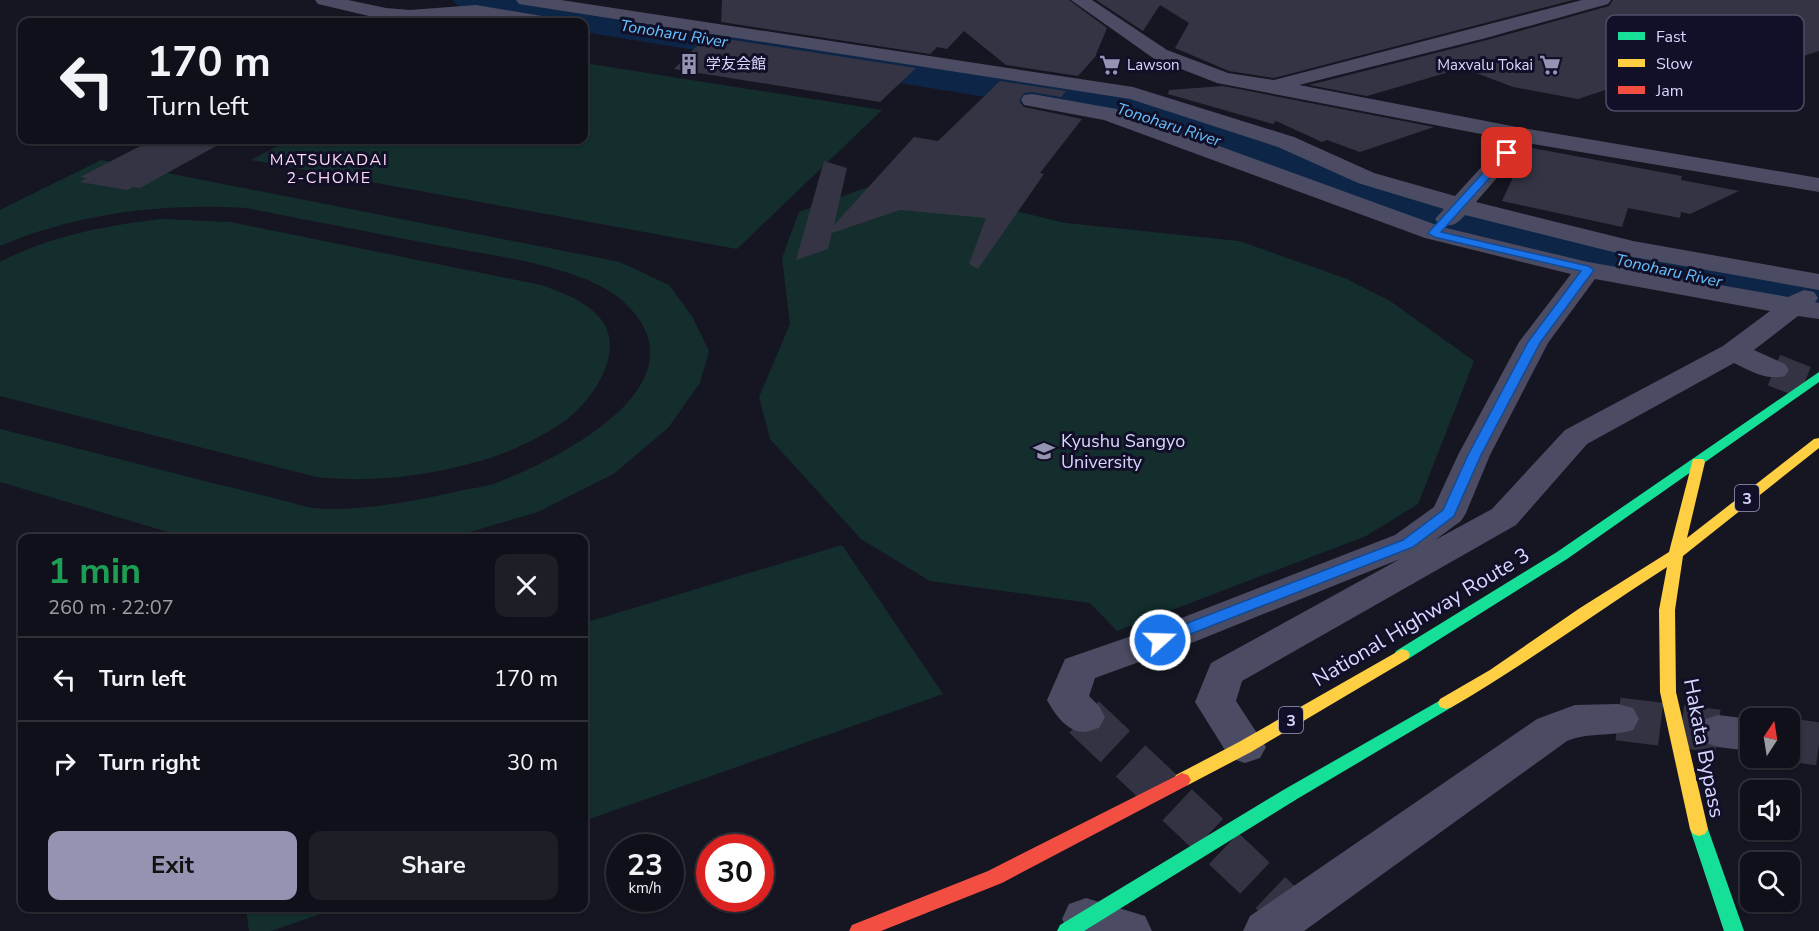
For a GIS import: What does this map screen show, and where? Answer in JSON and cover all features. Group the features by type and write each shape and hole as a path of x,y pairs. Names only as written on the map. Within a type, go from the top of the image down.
{"highway":[{"name":"National Highway Route 3","path":"859,931 995,877 1245,747 1440,633 1560,556 1819,376"},
{"name":"3","path":"1094,927 1291,794 1496,674 1585,612 1676,554 1819,442"},
{"name":"Hakata Bypass","path":"1698,462 1676,554 1667,610 1668,692 1695,819 1734,931"},
{"path":"1668,692 1675,786"}],"street":[{"path":"324,0 386,14 410,16 476,11"},
{"path":"445,0 476,11 515,18"},
{"path":"1080,0 1160,54 1224,79 1272,86 1522,135 1814,181"},
{"path":"1272,86 1479,34 1602,0"},
{"path":"502,16 531,1 1113,102 1286,142 1366,178 1461,206 1634,249 1819,284 1806,309 1733,352 1576,437 1504,517 1225,673 1215,702 1245,747"},
{"path":"1113,102 1184,85 1224,79"},
{"path":"924,82 1113,102 1434,233 1588,270 1806,309"},
{"path":"1434,233 1461,206 1522,135"},
{"path":"1084,717 1067,700 1079,669 1180,633 1408,543 1449,513 1474,455 1534,342 1588,270"},
{"path":"1733,352 1774,370"},
{"path":"1267,931 1552,730 1575,720 1618,719"}],"green space":[{"path":"588,64 882,110 737,249 251,160 281,144 588,144"},
{"path":"101,160 620,262 669,285 692,316 709,351 700,383 668,428 615,473 538,512 464,534 175,534 0,482 0,429 310,507 330,509 387,505 494,484 525,471 588,436 616,414 638,389 649,362 647,334 626,304 608,291 561,271 506,258 247,208 184,207 121,213 60,225 0,246 0,210"},
{"path":"868,187 968,200 1066,223 1239,241 1347,279 1390,301 1474,361 1418,504 1366,536 1117,631 1090,603 930,581 861,539 770,439 759,397 790,324 782,258 799,212"},
{"path":"162,219 230,222 541,285 580,302 600,318 607,331 610,345 608,359 603,374 586,400 566,420 536,439 480,461 420,474 379,479 317,477 0,396 0,262 39,245 79,233"},
{"path":"842,545 943,694 588,820 588,622"},
{"path":"247,912 326,912 271,931 249,931"}],"building":[{"path":"722,0 1069,0 1107,28 1095,57 1078,76 1006,65 964,31 947,49 937,47 930,54 721,22"},
{"path":"1096,0 1573,0 1274,78 1229,71 1175,48 1189,23 1160,5 1143,31"},
{"path":"1613,0 1819,0 1819,51 1804,56 1804,15 1606,15 1606,90 1578,99 1513,87 1463,68 1367,96 1309,85 1487,40 1609,6"},
{"path":"707,36 916,68 880,102 674,69"},
{"path":"1000,81 1066,91 1061,97 1032,92 1024,93 1019,101 1024,107 1082,119 1040,173 1044,174 978,269 969,264 986,218 900,210 832,233 828,249 796,260 824,161 847,168 834,225 914,137 938,141"},
{"path":"1223,86 1434,127 1360,152 1327,140 1322,142 1276,121 1273,124 1168,94 1169,90"},
{"path":"144,144 220,144 140,188 133,187 127,190 80,182 87,178 80,177"},
{"path":"1527,147 1682,176 1681,180 1739,191 1690,214 1681,212 1680,218 1628,208 1622,227 1502,201"}],"waterway":[{"name":"Tonoharu River","path":"471,0 486,5 568,18"},
{"name":"Tonoharu River","path":"588,21 1121,106 1165,119 1473,229 1721,281 1819,296"}],"tunnel":[{"path":"1774,370 1819,388"},
{"path":"1084,717 1311,931"},
{"path":"1618,719 1718,731"},
{"path":"1800,741 1819,744"}],"traffic: fast":[{"path":"1402,655 1562,555 1666,485 1819,376"},
{"path":"1067,931 1291,794 1446,703"},
{"path":"1699,829 1734,931"}],"traffic: slow":[{"path":"1446,703 1496,674 1585,612 1676,554 1819,442"},
{"path":"1698,462 1676,554 1667,610 1668,692 1699,829"},
{"path":"1182,780 1245,747 1402,655"}],"traffic: jam":[{"path":"859,931 995,877 1182,780"}],"place":[{"name":"学友会館","path":"689,64"},
{"name":"Lawson","path":"1110,65"},
{"name":"Maxvalu Tokai","path":"1550,65"},
{"name":"Kyushu Sangyo University","path":"1044,451"}],"district":[{"name":"MATSUKADAI 2-CHOME","path":"329,168"}],"route":[{"path":"1160,640 1408,543 1449,513 1474,455 1534,342 1588,270 1434,233 1507,153"}]}
